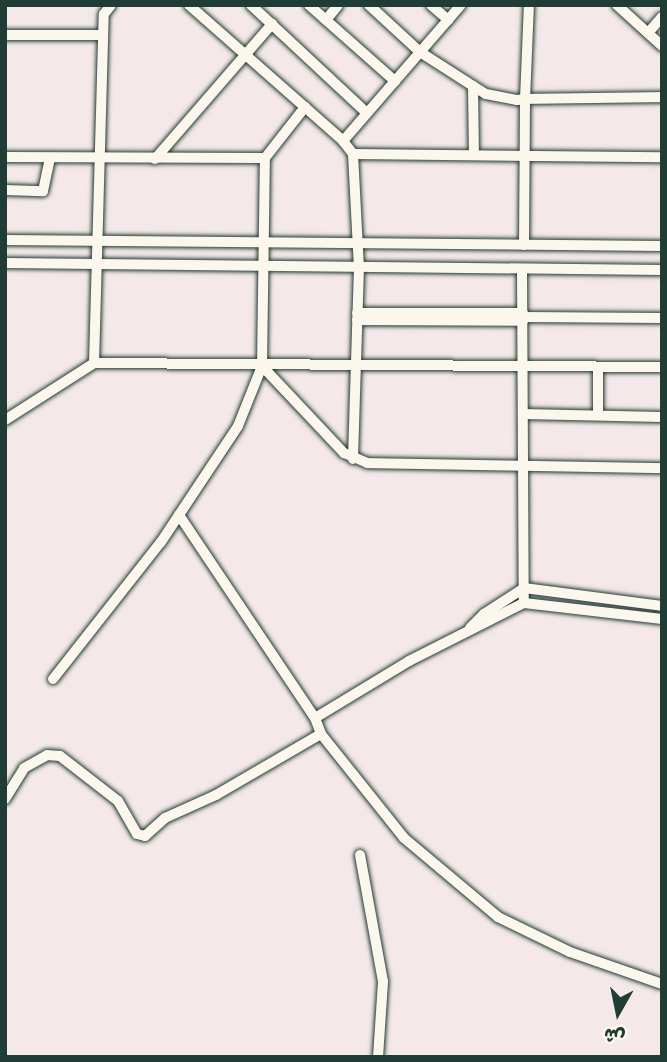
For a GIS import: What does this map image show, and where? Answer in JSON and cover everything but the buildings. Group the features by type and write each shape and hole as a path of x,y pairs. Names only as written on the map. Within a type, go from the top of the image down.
{"street":[{"path":"189,5 343,141 353,154 355,244 359,267 353,459"},
{"path":"251,5 367,113"},
{"path":"309,5 395,81"},
{"path":"326,20 338,5"},
{"path":"369,5 420,52 486,94 525,99 662,97"},
{"path":"431,5 448,20"},
{"path":"343,141 461,5"},
{"path":"524,245 523,155 528,5"},
{"path":"617,5 662,46"},
{"path":"94,363 94,241 103,35 108,6"},
{"path":"648,33 662,18"},
{"path":"155,159 272,24"},
{"path":"5,34 103,35"},
{"path":"473,86 474,155"},
{"path":"53,679 179,515 238,426 262,366 265,158 305,107"},
{"path":"353,154 662,157"},
{"path":"5,157 265,158"},
{"path":"5,190 43,191 50,158"},
{"path":"5,240 662,246"},
{"path":"5,263 662,270"},
{"path":"522,270 524,603"},
{"path":"357,316 662,318"},
{"path":"5,420 94,363 662,367"},
{"path":"262,366 353,459 368,463 662,468"},
{"path":"598,367 598,415"},
{"path":"523,414 662,417"},
{"path":"179,515 315,719 321,734 404,838 498,917 570,952 662,984"},
{"path":"466,633 484,614 524,589 662,606"},
{"path":"315,719 409,661 524,603 662,619"},
{"path":"5,799 24,768 47,755 60,756 118,801 137,834 145,836 165,818 216,795 321,734"},
{"path":"360,855 383,982 378,1057"}]}
